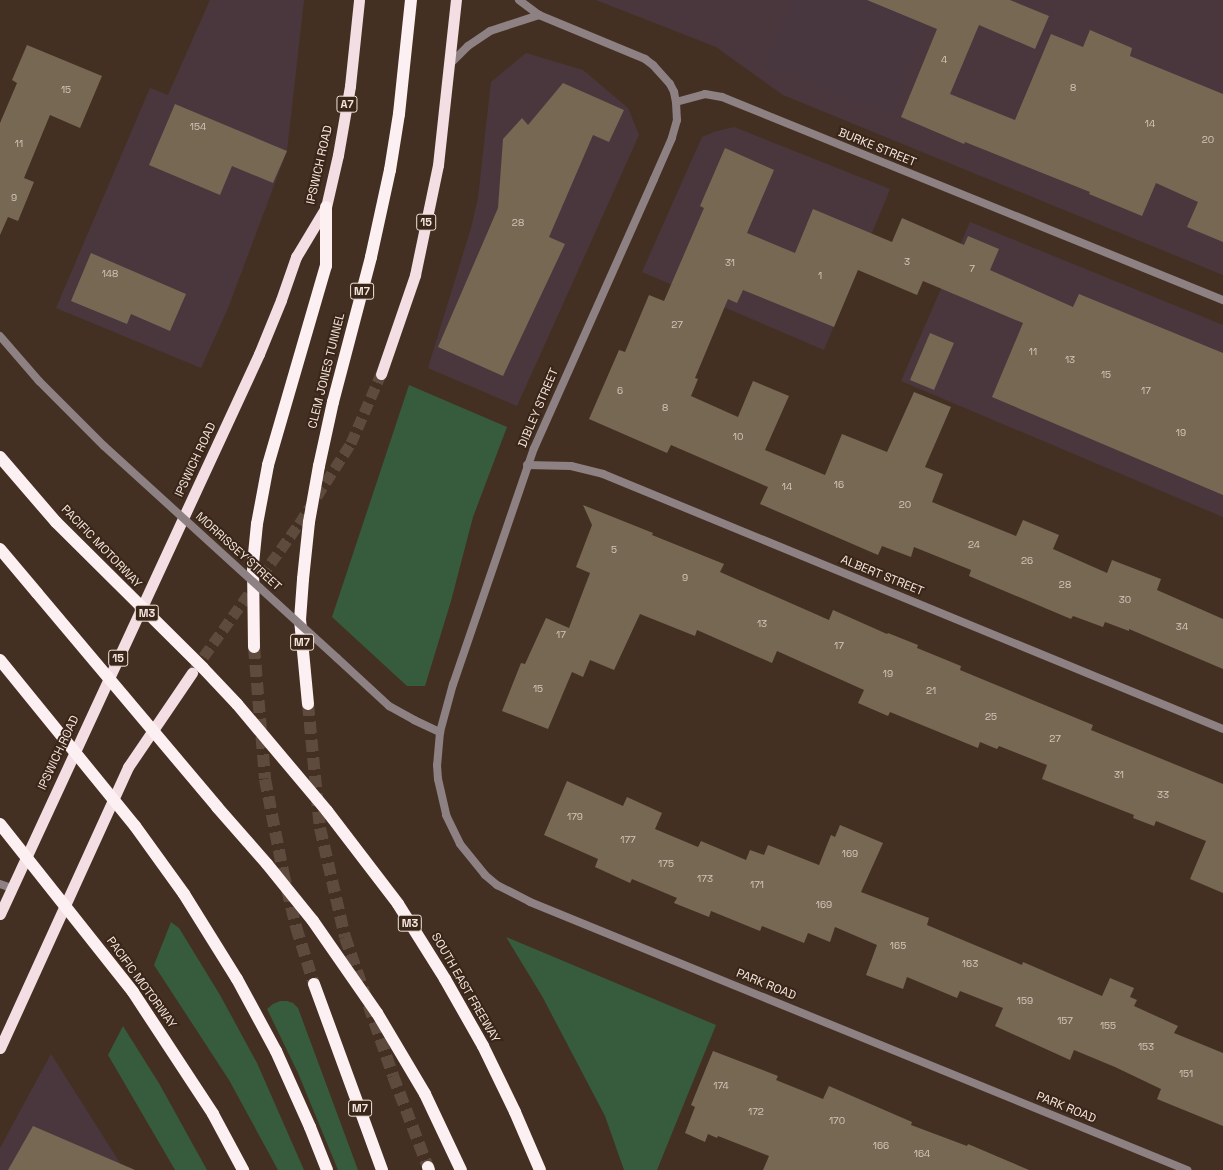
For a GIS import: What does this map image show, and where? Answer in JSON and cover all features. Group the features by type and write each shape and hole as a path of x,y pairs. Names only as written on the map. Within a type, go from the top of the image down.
{"highway":[{"name":"IPSWICH ROAD","path":"0,914 246,381 281,300 296,257 326,207 338,155 350,86 359,0"},
{"name":"CLEM JONES TUNNEL","path":"308,704 300,620 310,522 319,466 331,409 371,257 390,170 399,114 411,0"},
{"name":"15","path":"381,374 414,275 438,165 456,0"},
{"path":"254,648 253,564 256,524 268,465 326,266 326,207"},
{"name":"PACIFIC MOTORWAY","path":"0,457 56,522 203,668 237,704"},
{"path":"0,549 216,807 267,864 314,921 377,1013 425,1094 461,1170"},
{"path":"0,660 130,820 184,894 237,979 276,1051 310,1127 327,1170"},
{"path":"0,1048 128,767 192,672"},
{"name":"SOUTH EAST FREEWAY","path":"237,704 328,811 398,904 445,979 483,1046 515,1112 540,1170"},
{"name":"PACIFIC MOTORWAY","path":"0,824 133,992 213,1114 243,1170"},
{"name":"M7","path":"314,984 382,1170"}],"street":[{"path":"519,0 540,14 645,59 662,73 670,84 676,102"},
{"path":"449,65 468,46 490,31 540,14"},
{"name":"BURKE STREET","path":"676,102 705,94 722,97 1223,300"},
{"name":"DIBLEY STREET","path":"440,732 453,684 527,465 542,428 672,138 676,120 676,102"},
{"name":"MORRISSEY STREET","path":"0,336 39,381 104,446 389,706 440,732"},
{"name":"ALBERT STREET","path":"527,465 571,466 603,474 1223,729"},
{"name":"PARK ROAD","path":"440,732 438,779 446,815 460,844 476,865 497,885 536,905 1187,1170"},
{"path":"0,884 11,888"}],"shaded area":[{"path":"210,0 304,0 287,151 228,308 201,368 56,308 150,88 168,95"},
{"path":"596,0 1223,0 1223,275 783,95 716,47"},
{"path":"791,0 936,0 891,113 765,65"},
{"path":"526,53 583,70 628,108 639,135 517,406 428,368 471,228 478,198 491,82"},
{"path":"734,127 890,189 824,350 642,272 702,137"},
{"path":"970,222 1223,325 1223,517 901,381"},
{"path":"51,1054 120,1163 117,1170 0,1170 0,1148"}],"green space":[{"path":"409,385 507,427 473,517 451,601 425,686 407,686 332,617"},
{"path":"171,922 179,928 220,995 257,1063 304,1170 278,1170 229,1080 154,965"},
{"path":"506,937 716,1025 657,1170 624,1170 605,1116 542,996"},
{"path":"280,1001 293,1003 298,1008 358,1170 338,1170 298,1073 267,1009"},
{"path":"123,1026 160,1085 207,1170 175,1170 108,1055"}],"building":[{"path":"867,0 1010,0 1049,16 1035,49 979,25 950,94 1015,120 1051,34 1083,47 1090,30 1132,48 1130,56 1223,94 1223,242 1187,227 1198,202 1156,183 1142,216 1089,194 1090,192 965,142 964,144 901,117 937,29"},
{"path":"27,45 102,76 80,128 50,115 24,178 34,182 18,221 8,217 0,235 0,123 17,83 12,80"},
{"path":"563,83 624,110 609,142 593,135 549,237 565,244 503,376 438,347 498,208 503,139 522,118 528,125"},
{"path":"175,104 287,151 273,183 232,166 220,195 149,165"},
{"path":"725,148 774,170 747,233 795,253 813,209 892,242 902,218 964,245 968,236 999,249 990,270 1073,307 1079,294 1223,353 1223,495 992,397 1023,323 923,281 917,295 858,270 834,327 743,290 737,303 728,299 695,378 698,379 691,396 738,417 753,381 789,396 765,450 825,475 842,434 887,452 914,392 951,407 925,467 943,474 932,502 1016,536 1023,520 1059,535 1053,549 1107,573 1112,560 1161,579 1157,590 1223,619 1223,669 1129,629 1129,631 1105,622 1103,627 1073,616 1071,619 969,576 971,570 914,547 911,557 882,546 878,555 760,504 768,487 671,445 667,453 589,419 619,350 625,352 649,295 664,301 704,208 700,206"},
{"path":"91,253 186,294 170,331 131,314 127,324 71,301"},
{"path":"930,333 954,343 934,390 910,380"},
{"path":"583,505 724,564 720,572 829,620 833,610 887,634 888,633 918,645 917,648 961,666 960,670 1093,725 1091,730 1223,784 1223,893 1190,879 1206,841 1156,821 1154,826 1133,818 1134,815 1042,779 1047,765 999,746 997,749 980,742 978,748 890,712 888,716 858,703 864,690 777,651 772,663 697,630 695,636 640,614 614,670 590,660 583,677 572,672 548,729 502,711 521,663 525,664 546,618 569,628 590,573 576,567 592,525"},
{"path":"567,781 623,806 627,797 662,813 655,829 698,847 701,841 746,860 750,850 764,855 768,845 819,865 831,835 835,837 840,825 883,843 861,892 929,918 927,925 1022,965 1023,962 1102,996 1110,978 1134,988 1130,997 1137,1000 1134,1006 1178,1026 1174,1033 1223,1053 1223,1126 1157,1099 1161,1089 1115,1067 1074,1050 1070,1060 995,1026 1003,1008 960,991 957,998 907,977 903,989 866,975 877,945 835,927 830,942 808,933 804,943 762,926 760,931 711,911 709,917 674,903 677,898 632,879 630,883 595,867 598,859 544,835"},
{"path":"713,1051 778,1076 776,1080 823,1099 829,1086 912,1122 911,1125 967,1146 968,1144 1029,1170 763,1170 769,1156 718,1136 717,1138 708,1134 705,1142 685,1133 695,1107 691,1105"},
{"path":"33,1126 135,1170 8,1170"}],"tunnel":[{"path":"194,670 299,524 351,443 381,374"},
{"path":"254,647 265,779 283,872 296,927 314,984"},
{"path":"308,704 320,828 345,937 393,1076 428,1167"}]}
